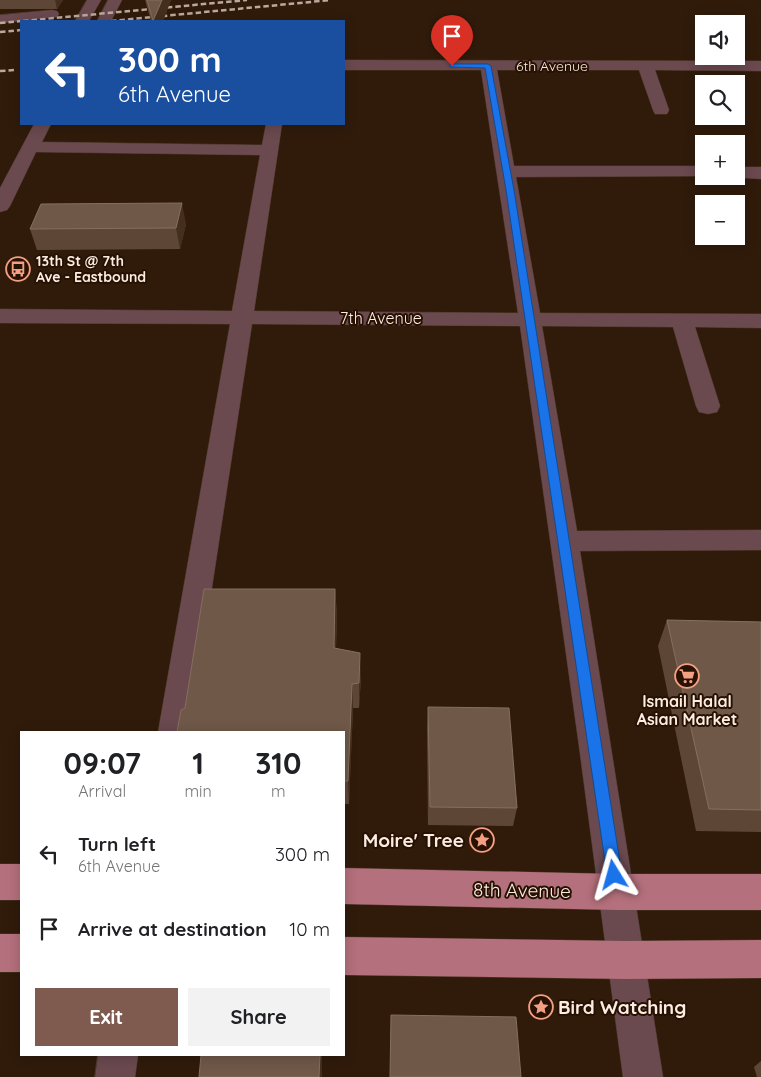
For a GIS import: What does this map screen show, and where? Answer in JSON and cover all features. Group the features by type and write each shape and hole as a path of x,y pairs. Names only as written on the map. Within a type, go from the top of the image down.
{"main road":[{"path":"0,882 20,882"},
{"name":"8th Avenue","path":"345,886 617,892 761,892"},
{"path":"0,953 20,953"},
{"path":"356,956 626,960 761,959"}],"street":[{"path":"83,20 94,0"},
{"path":"105,20 115,0"},
{"path":"0,19 52,14"},
{"name":"6th Avenue","path":"345,65 761,66"},
{"path":"488,66 507,171 530,319 617,892 643,1077"},
{"path":"645,66 661,110"},
{"path":"0,206 41,125"},
{"path":"174,731 274,125"},
{"path":"30,147 270,150"},
{"path":"507,171 695,172"},
{"path":"745,173 761,173"},
{"name":"7th Avenue","path":"0,316 761,321"},
{"path":"682,320 708,406"},
{"path":"563,540 761,540"},
{"path":"115,1077 118,1056"}],"building":[{"path":"147,0 162,0 153,20"},
{"path":"182,203 176,228 30,229 41,204"},
{"path":"204,589 335,589 334,648 360,653 359,683 352,684 348,781 345,781 345,731 177,731 181,710 185,708"},
{"path":"667,620 761,622 761,810 709,809"},
{"path":"428,707 509,708 517,808 430,807"},
{"path":"391,1015 516,1017 521,1077 390,1077"},
{"path":"201,1056 320,1056 319,1077 199,1077"}],"railway":[{"path":"34,20 247,0"},
{"path":"121,20 331,0"},
{"path":"0,23 20,21"},
{"path":"0,32 20,30"},
{"path":"0,71 15,70"}],"place":[{"name":"13th St @ 7th Ave - Eastbound","path":"18,269"},
{"name":"Ismail Halal Asian Market","path":"687,676"},
{"name":"Moire' Tree","path":"482,840"},
{"name":"Bird Watching","path":"541,1007"}],"route":[{"path":"452,66 488,66 510,190 614,875"}]}
